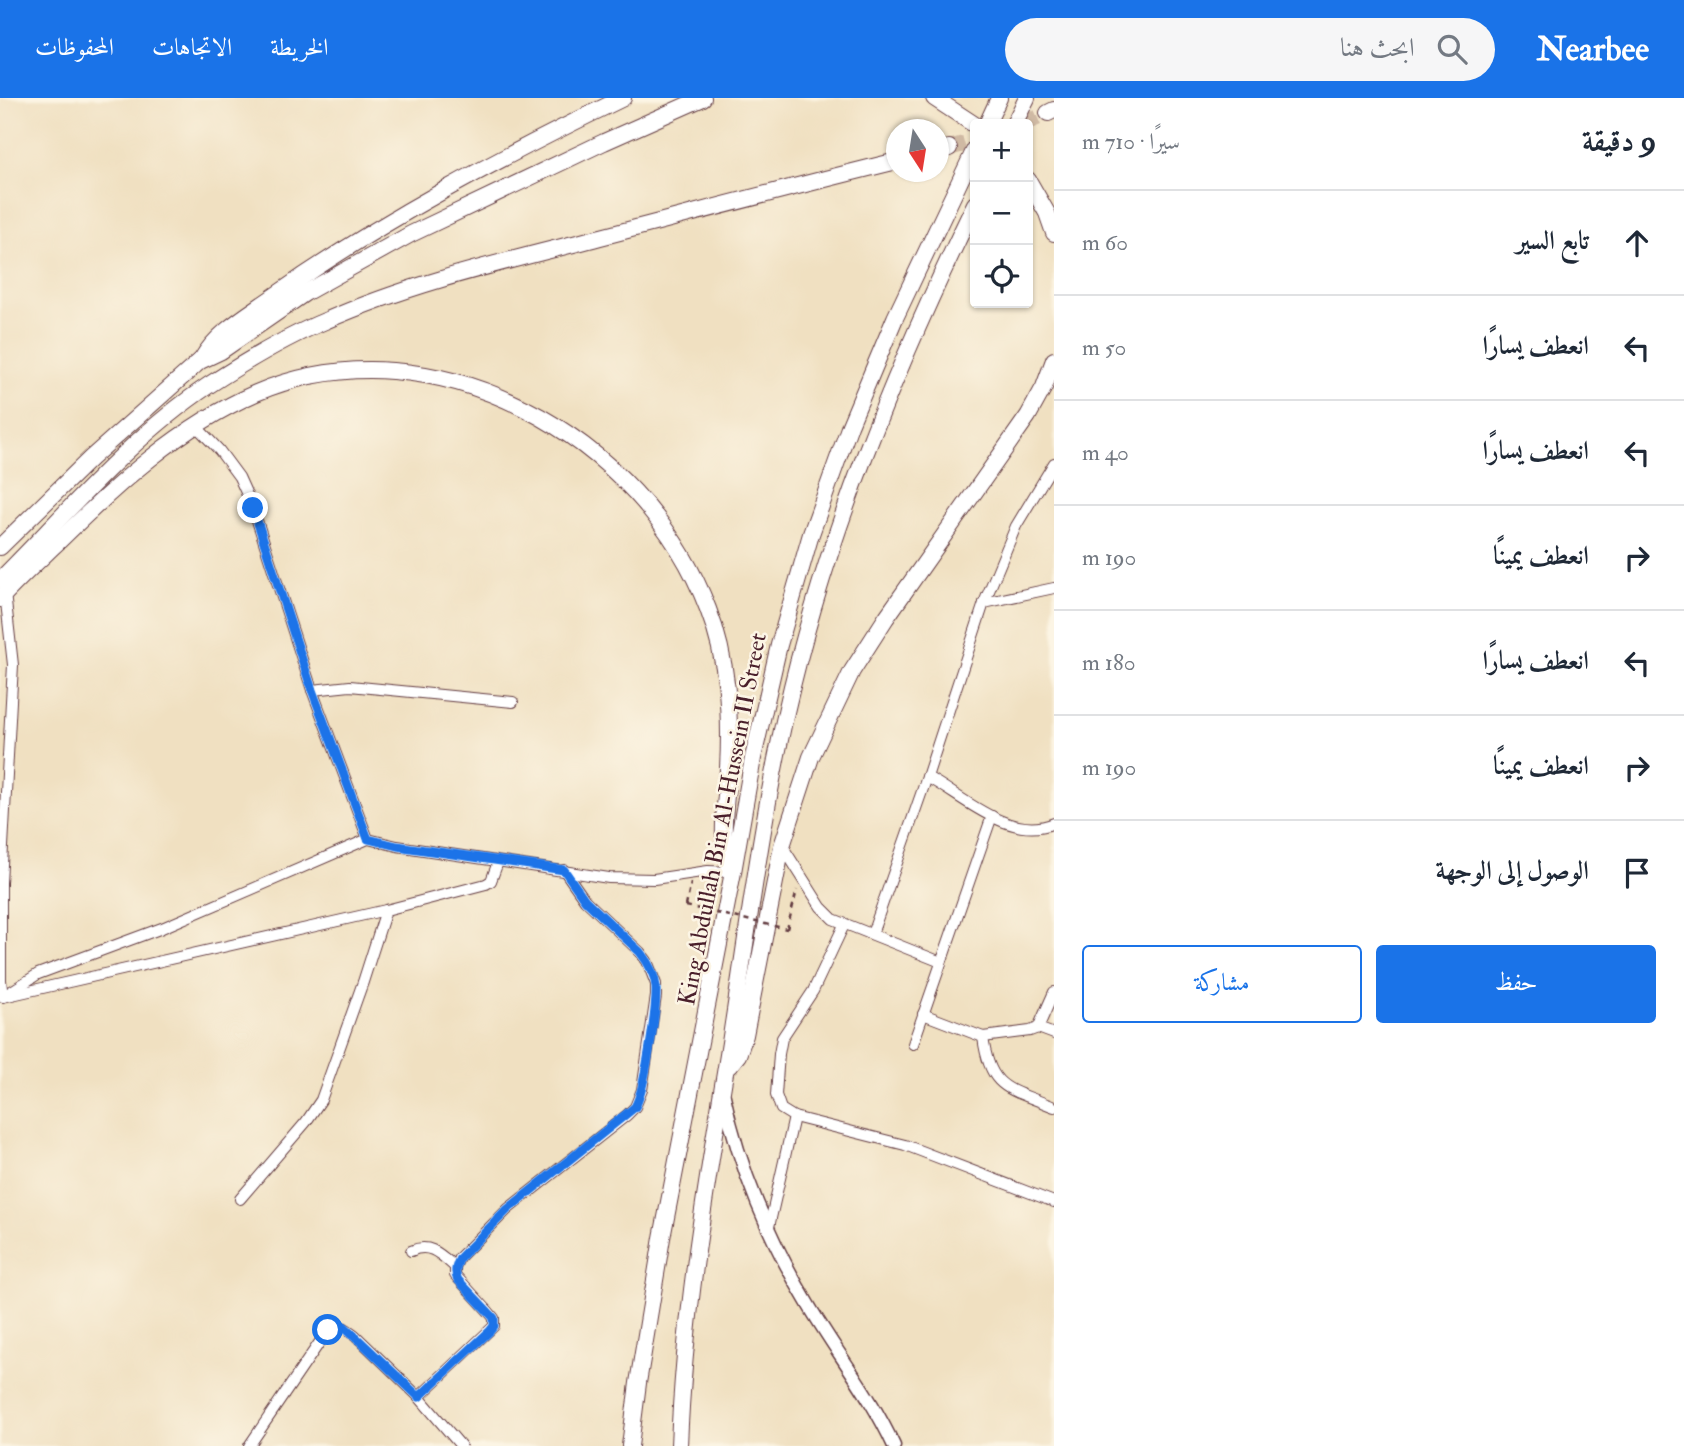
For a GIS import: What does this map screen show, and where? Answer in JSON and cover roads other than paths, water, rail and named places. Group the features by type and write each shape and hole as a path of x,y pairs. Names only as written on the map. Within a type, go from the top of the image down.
{"highway":[{"path":"201,361 225,332 292,283 362,239 507,157 624,98"},
{"path":"0,547 91,458 201,361 305,293 411,233 703,98"},
{"path":"934,98 970,121"},
{"path":"989,119 999,98"},
{"path":"1016,119 1027,98"},
{"name":"King Abdullah Bin Al-Hussein II Street","path":"630,1446 658,1263 765,702 811,534 872,371 970,160"},
{"path":"2,591 115,462 160,422 209,386 287,338 388,296 468,272 886,164"},
{"path":"1033,189 1047,213 1054,233"},
{"name":"King Abdullah Bin Al-Hussein II Street","path":"678,1446 689,1300 776,760 787,710 837,533 879,418 927,304 970,214"},
{"path":"725,1071 738,1055 745,1035 782,846 811,757 852,671 886,618 1028,416 1044,387 1054,360"},
{"path":"2,591 147,462 196,426 277,385 346,372 397,372 447,379 496,395 554,425 609,466 641,497 668,532 696,580 716,632 726,675 728,767 723,847 733,872"}],"street":[{"path":"196,426 219,450 239,477 253,508 312,690 368,839"},
{"path":"872,934 928,778 984,603 1016,526 1054,463"},
{"path":"984,603 1054,588"},
{"path":"2,591 13,665 1,883 2,998"},
{"path":"312,690 350,685 513,702"},
{"path":"928,778 992,816 1031,829 1054,823"},
{"path":"913,1044 992,816"},
{"path":"2,998 38,974 162,928 368,839 397,846 624,880 654,879 708,871 733,872"},
{"path":"782,846 821,907 832,919 941,962"},
{"path":"2,998 386,910 486,884 491,881 498,862"},
{"path":"419,1397 494,1326 494,1318 455,1275 455,1267 460,1258 508,1209 627,1115 635,1107 642,1090 656,984 647,961 640,952 585,900 564,870"},
{"path":"240,1199 306,1122 321,1100 386,910"},
{"path":"844,925 813,992 782,1038 775,1088 778,1104 794,1117 905,1145 1054,1202"},
{"path":"1038,1028 1054,992"},
{"path":"923,1014 984,1037 1038,1028 1054,1034"},
{"path":"984,1037 986,1058 998,1082 1054,1106"},
{"name":"King Abdullah Bin Al-Hussein II Street","path":"722,1089 737,1146 769,1227 806,1302 856,1376 894,1446"},
{"path":"769,1227 794,1117"},
{"path":"411,1251 424,1247 431,1249 455,1267"},
{"path":"249,1446 328,1330 336,1326 344,1326 355,1335 419,1397 461,1446"}],"tunnel":[{"path":"1033,120 1048,113"},
{"path":"949,148 970,142"}]}
